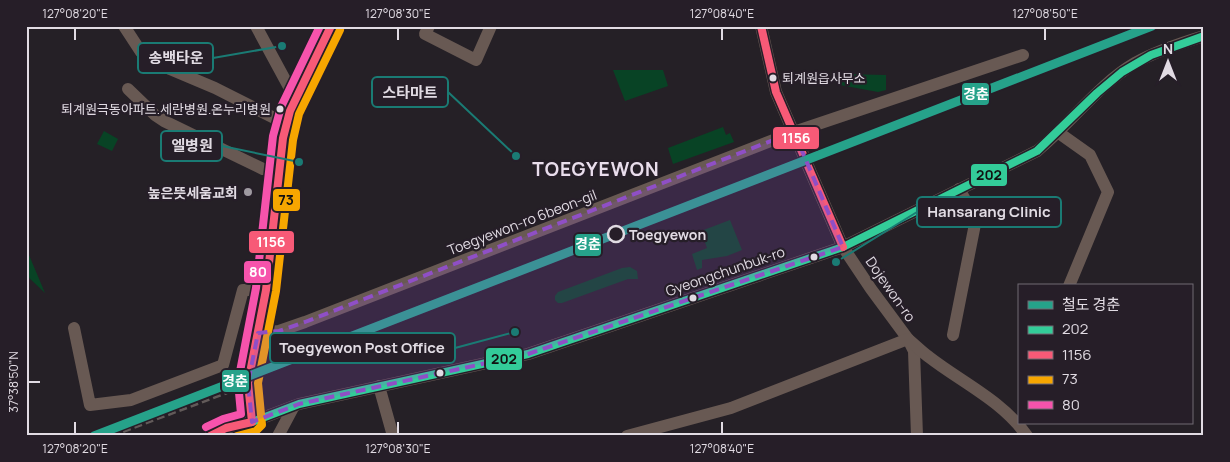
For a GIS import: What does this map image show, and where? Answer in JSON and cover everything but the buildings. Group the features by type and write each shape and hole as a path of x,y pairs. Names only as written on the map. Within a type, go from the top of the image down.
{"street":[{"path":"124,26 141,52 170,69 215,88 286,124"},
{"path":"256,26 296,100"},
{"path":"251,436 252,422 248,383 266,290 286,124 331,26"},
{"path":"429,26 425,34 476,60 491,26"},
{"name":"Dojewon-ro","path":"761,26 776,92 844,246 871,289 908,339 914,352 917,436"},
{"name":"Gyeongchunbuk-ro","path":"210,436 226,428 252,422 294,406 528,354 844,246 1037,151 1059,133 1102,89 1135,64 1182,42 1204,36"},
{"name":"Toegyewon-ro 6beon-gil","path":"258,333 279,331 305,322 794,132 1023,55"},
{"path":"128,89 154,115 164,121 263,169 280,170"},
{"path":"1059,133 1090,155 1108,192 1070,284"},
{"path":"953,335 976,219 959,188"},
{"path":"74,328 90,405 131,400 223,365 243,290 266,290"},
{"path":"627,436 731,408 908,339 928,357 996,404 1020,426 1027,436"},
{"path":"379,386 393,436"},
{"path":"278,436 294,406"},
{"path":"252,422 259,436"}],"highlighted area":[{"path":"794,132 843,247 528,354 299,404 252,422 248,383 258,333 279,331 305,322"}],"green space":[{"path":"613,70 663,70 668,86 625,101"},
{"path":"840,74 886,75 886,90 878,92 840,85"},
{"path":"723,127 726,135 730,133 734,142 673,164 668,148"},
{"path":"104,131 118,139 112,151 97,144"},
{"path":"730,220 742,250 727,256 702,260 702,268 697,270 692,254 707,248 701,231"},
{"path":"26,248 45,293 26,275"},
{"path":"630,267 637,271 638,279 628,279 562,303 558,303 555,300 558,292 622,268"}],"railway":[{"path":"112,436 227,393"}],"rail line":[{"name":"경춘","path":"94,436 1152,26"}],"transit line":[{"name":"80","path":"206,427 223,419 241,414 238,382 256,288 273,136 281,107 320,26"},
{"name":"1156","path":"210,436 226,428 252,422 248,383 266,290 283,138 290,111 331,26"},
{"name":"1156","path":"761,26 776,92 843,247"},
{"name":"73","path":"237,436 256,431 262,425 258,383 276,291 293,140 299,114 340,30"},
{"name":"202","path":"252,422 299,404 528,354 843,247 1037,151 1097,93 1122,72 1151,55 1204,36"}],"place":[{"name":"송백타운","path":"282,46"},
{"name":"퇴계원읍사무소","path":"773,78"},
{"name":"퇴계원극동아파트.세란병원.온누리병원","path":"280,109"},
{"name":"스타마트","path":"516,156"},
{"name":"엘병원","path":"299,162"},
{"name":"높은뜻세움교회","path":"248,192"},
{"name":"Toegyewon","path":"616,234"},
{"name":"Hansarang Clinic","path":"836,262"},
{"name":"Toegyewon Post Office","path":"515,332"}],"district":[{"name":"TOEGYEWON","path":"596,169"}]}
